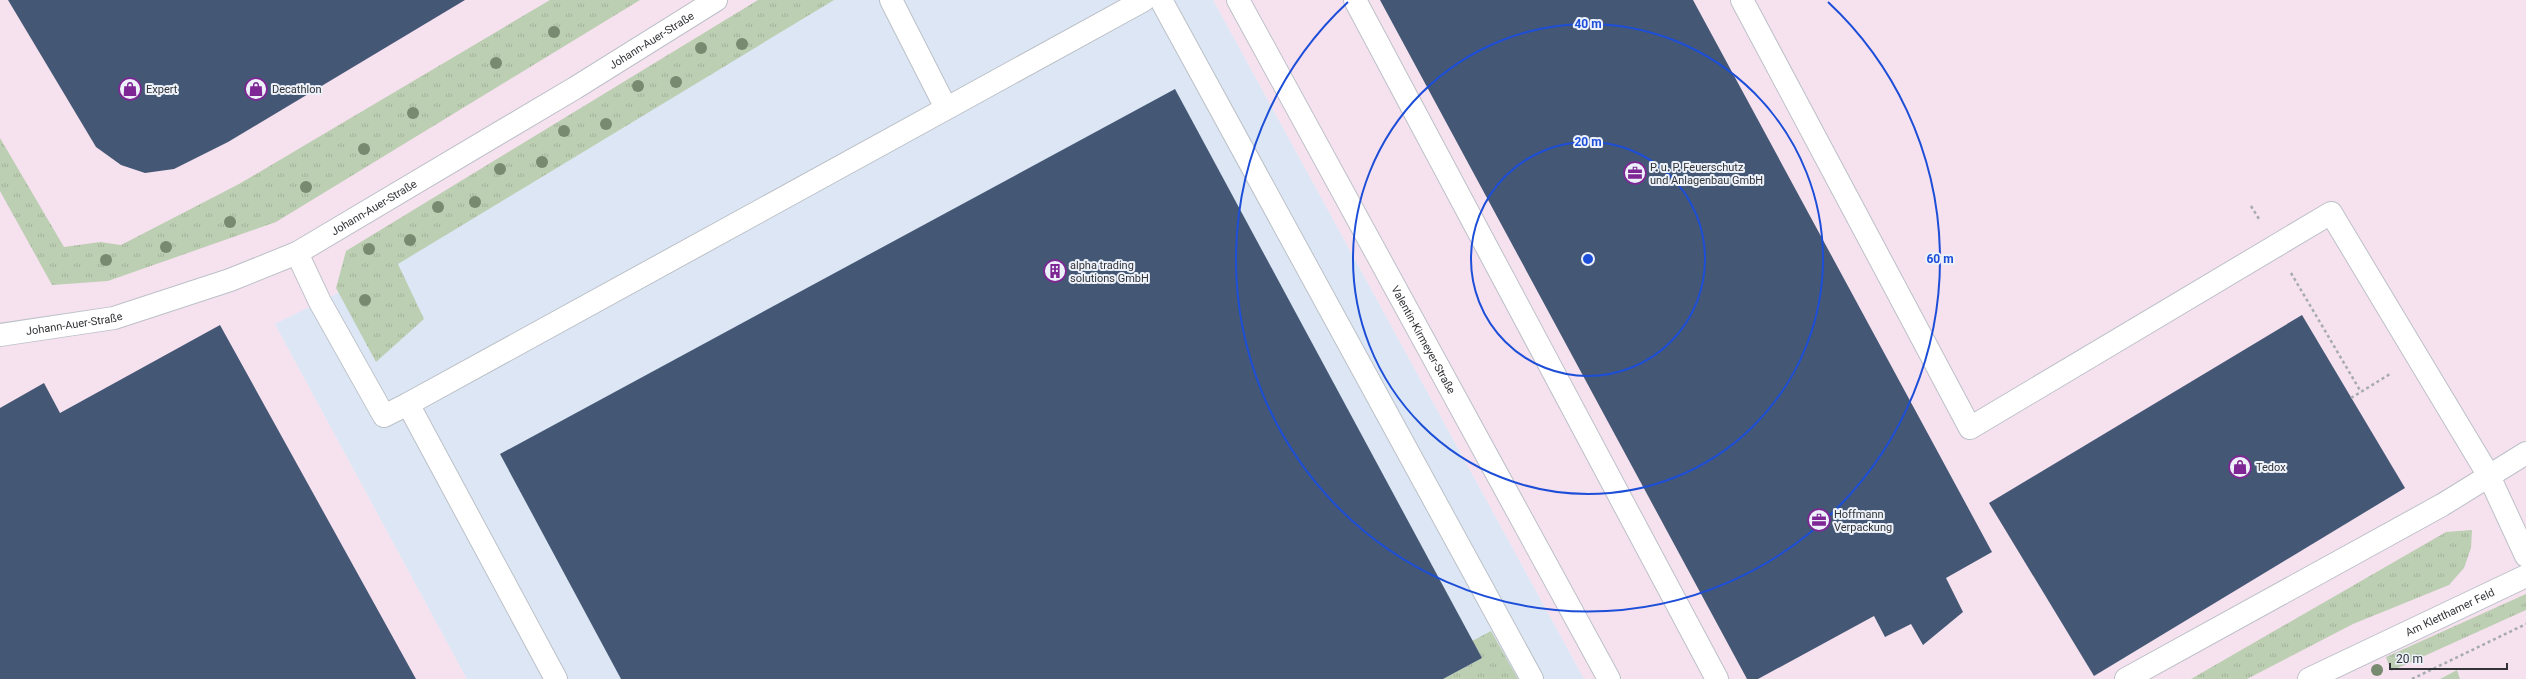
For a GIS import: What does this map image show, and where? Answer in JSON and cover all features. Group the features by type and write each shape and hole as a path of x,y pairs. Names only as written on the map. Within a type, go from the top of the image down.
{"street":[{"name":"Johann-Auer-Straße","path":"0,335 114,318 230,280 297,253 575,88 716,0"},
{"path":"891,0 946,108"},
{"path":"297,253 320,302 384,416 1144,0"},
{"path":"1161,0 1532,679"},
{"name":"Valentin-Kirmeyer-Straße","path":"1238,0 1609,679"},
{"path":"1355,0 1717,679"},
{"path":"1742,0 1970,428 2330,213 2418,356 2489,476 2526,556"},
{"path":"408,404 556,679"},
{"path":"2126,679 2442,505 2526,453"},
{"name":"Am Kletthamer Feld","path":"2309,679 2526,576"}],"path":[{"path":"2251,206 2361,392"},
{"path":"2351,398 2418,356"},
{"path":"2412,679 2526,624"}],"shaded area":[{"path":"0,0 793,0 355,260 338,293 275,324 467,679 0,679"},
{"path":"793,0 1213,0 1584,679 467,679 275,324 338,293 355,260"},
{"path":"1213,0 2526,0 2526,679 2460,679 2457,670 2440,679 1584,679"}],"green space":[{"path":"550,0 640,0 276,222 108,281 52,285 0,191 0,138 64,247 100,242 121,245 239,184"},
{"path":"758,0 834,0 398,264 424,319 376,362 336,288 346,251"},
{"path":"2472,530 2471,548 2464,568 2449,585 2353,624 2247,679 2191,679 2446,532"},
{"path":"2526,594 2526,610 2391,671 2386,657"},
{"path":"1491,631 1518,679 1443,679 1482,658 1472,641"},
{"path":"2457,670 2460,679 2440,679"}],"building":[{"path":"8,0 465,0 228,142 174,169 145,173 121,165 96,147"},
{"path":"1380,0 1693,0 1992,552 1946,578 1963,612 1923,645 1911,624 1885,637 1874,616 1758,679 1747,679"},
{"name":"alpha trading solutions GmbH","path":"1175,89 1482,658 1443,679 621,679 500,454"},
{"path":"2302,315 2405,488 2094,676 1989,503"},
{"path":"220,325 416,679 0,679 0,408 44,383 60,413"}],"place":[{"name":"Expert","path":"130,89"},
{"name":"Decathlon","path":"256,89"},
{"name":"P. u. P. Feuerschutz und Anlagenbau GmbH","path":"1635,173"},
{"name":"alpha trading solutions GmbH","path":"1055,271"},
{"name":"Tedox","path":"2240,467"},
{"name":"Hoffmann Verpackung","path":"1819,520"}]}
